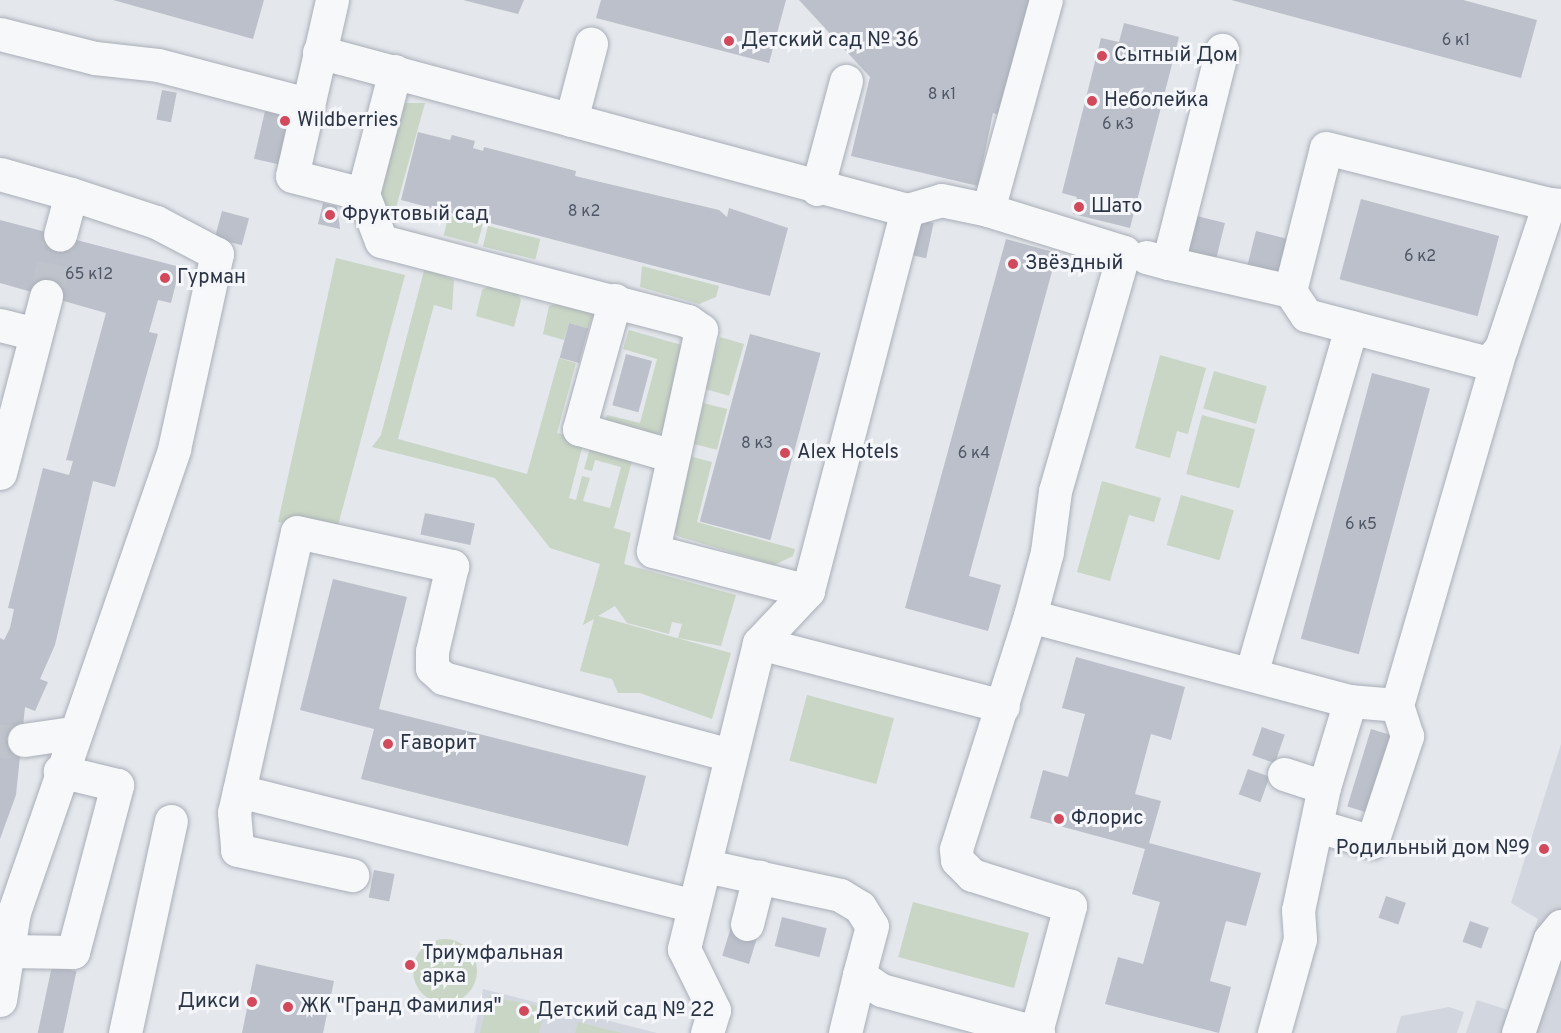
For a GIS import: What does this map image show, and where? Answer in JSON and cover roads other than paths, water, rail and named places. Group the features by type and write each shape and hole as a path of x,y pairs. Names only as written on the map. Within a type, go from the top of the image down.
{"lane":[{"path":"332,0 292,176 363,194"},
{"path":"988,210 1046,0"},
{"path":"0,34 95,58 158,65 307,104"},
{"path":"571,120 591,44"},
{"path":"1168,263 1222,50"},
{"path":"320,52 817,189 907,210 940,200 988,210 1124,252 1290,291 1306,315 1488,363 1501,348"},
{"path":"395,71 363,194 381,241 615,300 688,321 701,330 653,551 808,591"},
{"path":"817,189 846,81"},
{"path":"1290,291 1326,148 1555,204 1501,348 1397,705 1407,736 1372,842 1318,826"},
{"path":"0,174 156,222 217,254 174,448 60,771 7,905 8,951 0,1000"},
{"path":"60,235 71,194"},
{"path":"707,1033 714,1010 684,949 706,866 730,755 759,643 808,591 907,210"},
{"path":"859,975 881,990 943,1021 1030,1032 1070,906 972,875 957,860 1030,616 1047,552 1055,491 1124,252"},
{"path":"0,473 46,296"},
{"path":"615,300 579,429 673,456"},
{"path":"0,325 35,334"},
{"path":"1251,674 1351,327"},
{"path":"352,875 237,850 239,791 297,532 452,566 432,651 432,668 443,678 730,755"},
{"path":"1030,616 1350,700 1397,705"},
{"path":"759,643 1003,706"},
{"path":"1274,1033 1299,939 1298,910 1318,826 1324,787 1350,700"},
{"path":"24,740 72,733"},
{"path":"8,951 73,952 117,785 60,771"},
{"path":"1284,774 1324,787"},
{"path":"239,791 694,906"},
{"path":"125,1033 171,821"},
{"path":"706,866 840,895 860,907 872,926 845,1033"},
{"path":"747,924 759,877"},
{"path":"1518,1033 1550,939 1561,928"}],"tunnel":[{"path":"46,296 60,235"},
{"path":"0,741 24,740"}],"place":[{"name":"Детский сад № 36","path":"729,41"},
{"name":"Сытный Дом","path":"1102,56"},
{"name":"Неболейка","path":"1092,101"},
{"name":"Wildberries","path":"285,121"},
{"name":"Шато","path":"1079,207"},
{"name":"Фруктовый сад","path":"330,215"},
{"name":"Звёздный","path":"1013,264"},
{"name":"Гурман","path":"165,278"},
{"name":"Alex Hotels","path":"785,453"},
{"name":"Fаворит","path":"388,744"},
{"name":"Флорис","path":"1059,819"},
{"name":"Родильный дом №9","path":"1544,849"},
{"name":"Триумфальная арка","path":"410,965"},
{"name":"Дикси","path":"252,1002"},
{"name":"ЖК \"Гранд Фамилия\"","path":"288,1007"},
{"name":"Детский сад № 22","path":"524,1011"}]}
